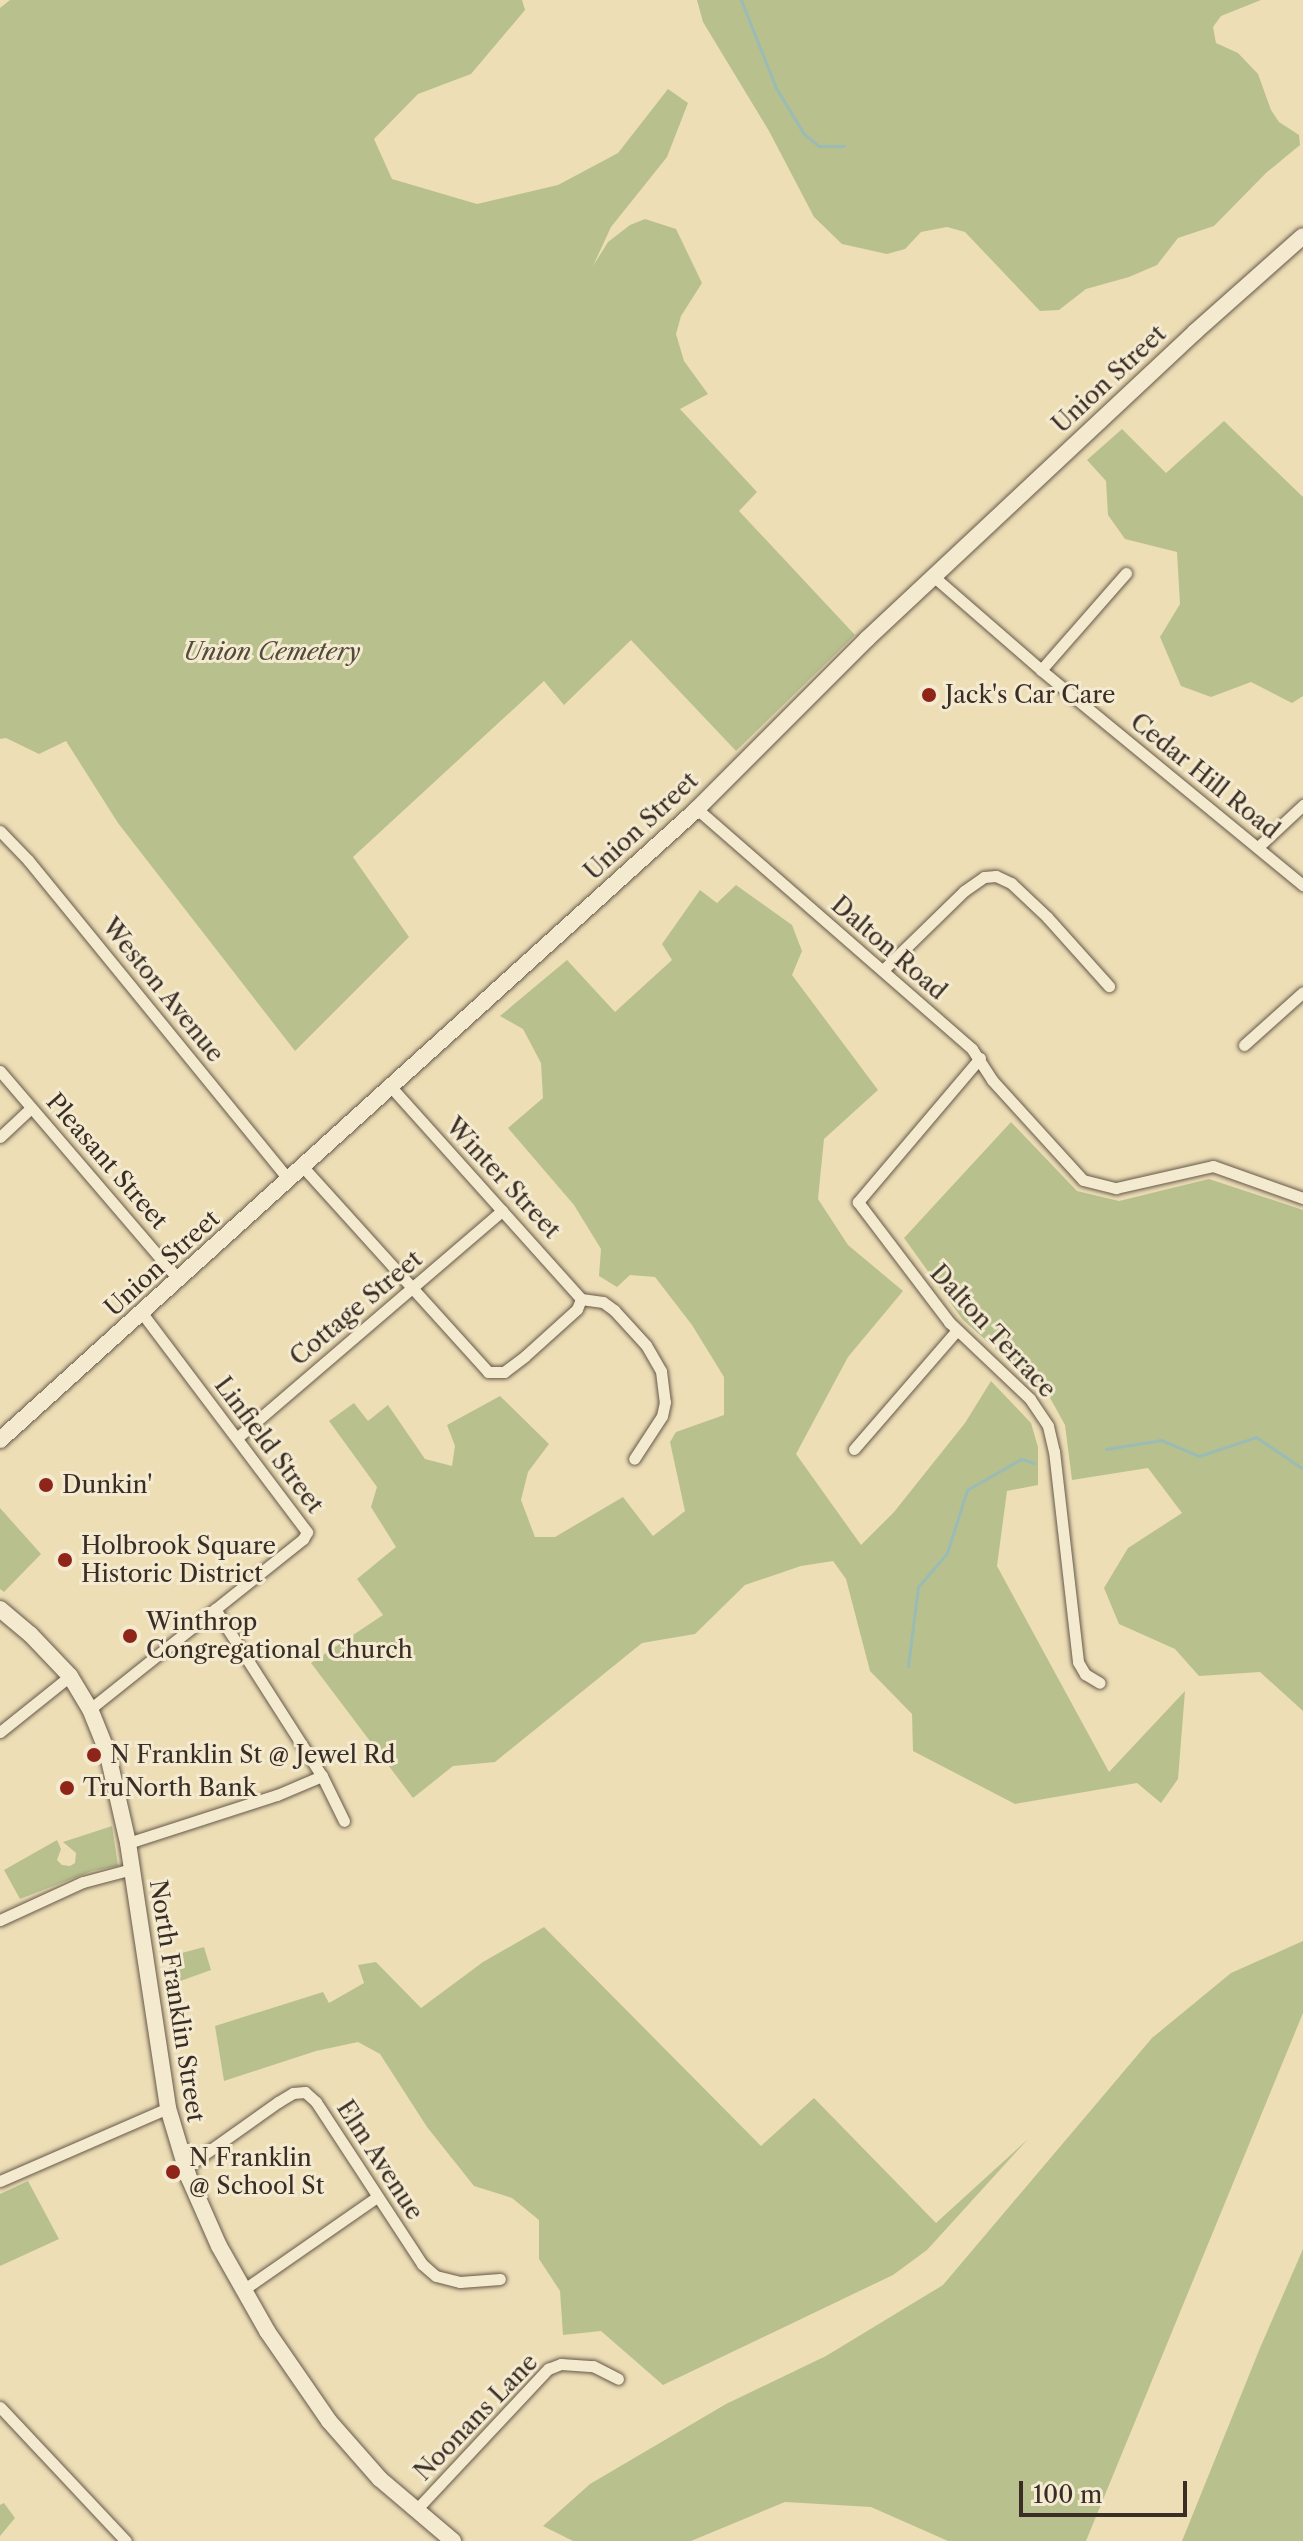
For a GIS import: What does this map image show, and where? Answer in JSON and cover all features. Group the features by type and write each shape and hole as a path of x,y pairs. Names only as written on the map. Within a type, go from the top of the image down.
{"main road":[{"name":"Union Street","path":"0,1440 143,1314 697,809 933,576 1303,236"},
{"name":"North Franklin Street","path":"0,1609 30,1634 70,1676 90,1709 111,1761 128,1843 168,2108 185,2168 209,2225 243,2290 329,2421 368,2467 453,2541"}],"street":[{"path":"1041,670 1126,573"},
{"name":"Cedar Hill Road","path":"933,576 1041,670 1303,885"},
{"path":"1258,847 1303,805"},
{"name":"Dalton Road","path":"697,809 980,1058 992,1080 1078,1175 1103,1188 1123,1187 1213,1166 1303,1198"},
{"name":"Weston Avenue","path":"0,831 48,884 289,1180"},
{"path":"883,970 964,891 984,877 996,876 1011,883 1047,917 1109,986"},
{"path":"1244,1045 1303,992"},
{"name":"Dalton Terrace","path":"980,1058 858,1202 923,1292 957,1330 1030,1399 1048,1426 1054,1451 1078,1662 1085,1674 1100,1683"},
{"name":"Pleasant Street","path":"0,1071 179,1280"},
{"name":"Winter Street","path":"391,1087 581,1299"},
{"path":"0,1137 31,1108"},
{"path":"303,1167 478,1362 494,1374 504,1372 525,1356 577,1309 581,1299 603,1302 614,1310 646,1345 661,1371 665,1402 662,1416 634,1459"},
{"name":"Cottage Street","path":"238,1437 502,1211"},
{"name":"Linfield Street","path":"90,1709 303,1539 307,1532 143,1314"},
{"path":"854,1449 957,1330"},
{"path":"215,1609 322,1776 344,1821"},
{"path":"0,1732 70,1676"},
{"path":"128,1843 277,1795 322,1776"},
{"path":"0,1920 83,1882 132,1869"},
{"name":"Elm Avenue","path":"185,2168 285,2098 305,2092 316,2102 422,2264 436,2276 460,2282 500,2279"},
{"path":"0,2181 168,2108"},
{"path":"243,2290 377,2197"},
{"name":"Noonans Lane","path":"415,2511 548,2369 561,2364 593,2366 618,2379"},
{"path":"0,2407 126,2541"}],"green space":[{"name":"Union Cemetery","path":"10,0 522,0 525,10 471,74 418,94 374,139 392,179 477,204 558,185 618,153 668,89 688,103 667,157 611,227 593,266 608,242 630,225 645,219 676,229 702,283 681,316 676,334 684,361 708,394 680,409 757,492 739,511 855,635 736,751 631,640 564,705 544,681 353,857 409,937 295,1051 118,823 66,741 39,754 6,738 0,739 0,8"},
{"path":"697,0 1261,0 1221,16 1213,27 1216,43 1238,53 1258,74 1271,110 1279,122 1299,135 1300,145 1266,173 1214,226 1178,238 1157,265 1129,277 1086,289 1059,310 1040,311 965,232 947,227 921,232 905,249 887,254 842,244 814,217 769,131 703,22"},
{"path":"1224,421 1303,497 1303,696 1292,703 1251,682 1211,697 1181,686 1160,637 1180,604 1177,552 1125,539 1108,515 1106,481 1087,460 1122,429 1166,473"},
{"path":"736,885 792,925 802,951 792,975 878,1090 824,1139 818,1199 848,1245 903,1291 848,1357 796,1454 861,1545 894,1512 965,1423 991,1381 1031,1423 1038,1447 1038,1485 1007,1491 997,1566 1109,1772 1185,1691 1178,1779 1161,1803 1137,1783 1015,1804 913,1751 912,1714 870,1671 846,1579 833,1561 801,1566 745,1585 695,1634 642,1643 495,1762 453,1766 413,1798 311,1663 383,1615 357,1579 396,1547 371,1507 377,1487 329,1421 354,1403 368,1421 388,1405 425,1459 452,1466 455,1446 447,1425 500,1396 549,1444 528,1472 521,1500 535,1537 555,1537 623,1497 653,1536 685,1511 670,1442 676,1432 724,1415 724,1377 692,1325 655,1277 630,1275 617,1287 599,1276 601,1249 574,1205 508,1128 543,1098 541,1063 523,1029 500,1016 567,960 615,1012 672,960 662,944 700,890 717,903"},
{"path":"1011,1122 1077,1191 1119,1201 1209,1179 1303,1210 1303,1711 1260,1672 1199,1676 1175,1649 1119,1624 1104,1588 1128,1548 1182,1513 1148,1468 1072,1480 1065,1425 1049,1396 963,1320 904,1238"},
{"path":"0,1508 41,1554 4,1592 0,1589"},
{"path":"112,1826 118,1866 92,1871 20,1899 4,1870 57,1840 61,1849 57,1860 62,1865 70,1866 75,1863 76,1853 63,1842"},
{"path":"544,1927 761,2146 814,2098 936,2223 1028,2139 927,2250 893,2275 663,2385 601,2331 563,2335 560,2291 539,2259 539,2220 512,2198 474,2186 427,2127 380,2054 358,2042 316,2051 224,2081 215,2026 323,1992 329,2003 364,1983 358,1965 376,1962 421,2008 483,1962"},
{"path":"1303,1941 1303,2013 1086,2541 948,2541 871,2507 785,2502 691,2541 573,2541 543,2526 590,2484 726,2404 826,2356 943,2285 1152,2038 1231,1973"},
{"path":"204,1947 211,1970 172,1984 167,1957"},
{"path":"28,2181 59,2239 0,2266 0,2194"},
{"path":"1303,2249 1303,2541 1182,2541 1260,2348"},
{"path":"4,2503 15,2518 0,2536 0,2505"}],"waterway":[{"path":"741,0 776,88 804,134 819,146 844,146"},
{"path":"1106,1449 1161,1440 1199,1456 1256,1437 1303,1469"},
{"path":"908,1666 918,1587 947,1553 967,1490 1021,1459 1034,1463"}],"place":[{"name":"Jack's Car Care","path":"929,695"},
{"name":"Dunkin'","path":"46,1485"},
{"name":"Holbrook Square Historic District","path":"65,1560"},
{"name":"Winthrop Congregational Church","path":"130,1636"},
{"name":"N Franklin St @ Jewel Rd","path":"94,1755"},
{"name":"TruNorth Bank","path":"67,1788"},
{"name":"N Franklin @ School St","path":"173,2172"}]}
